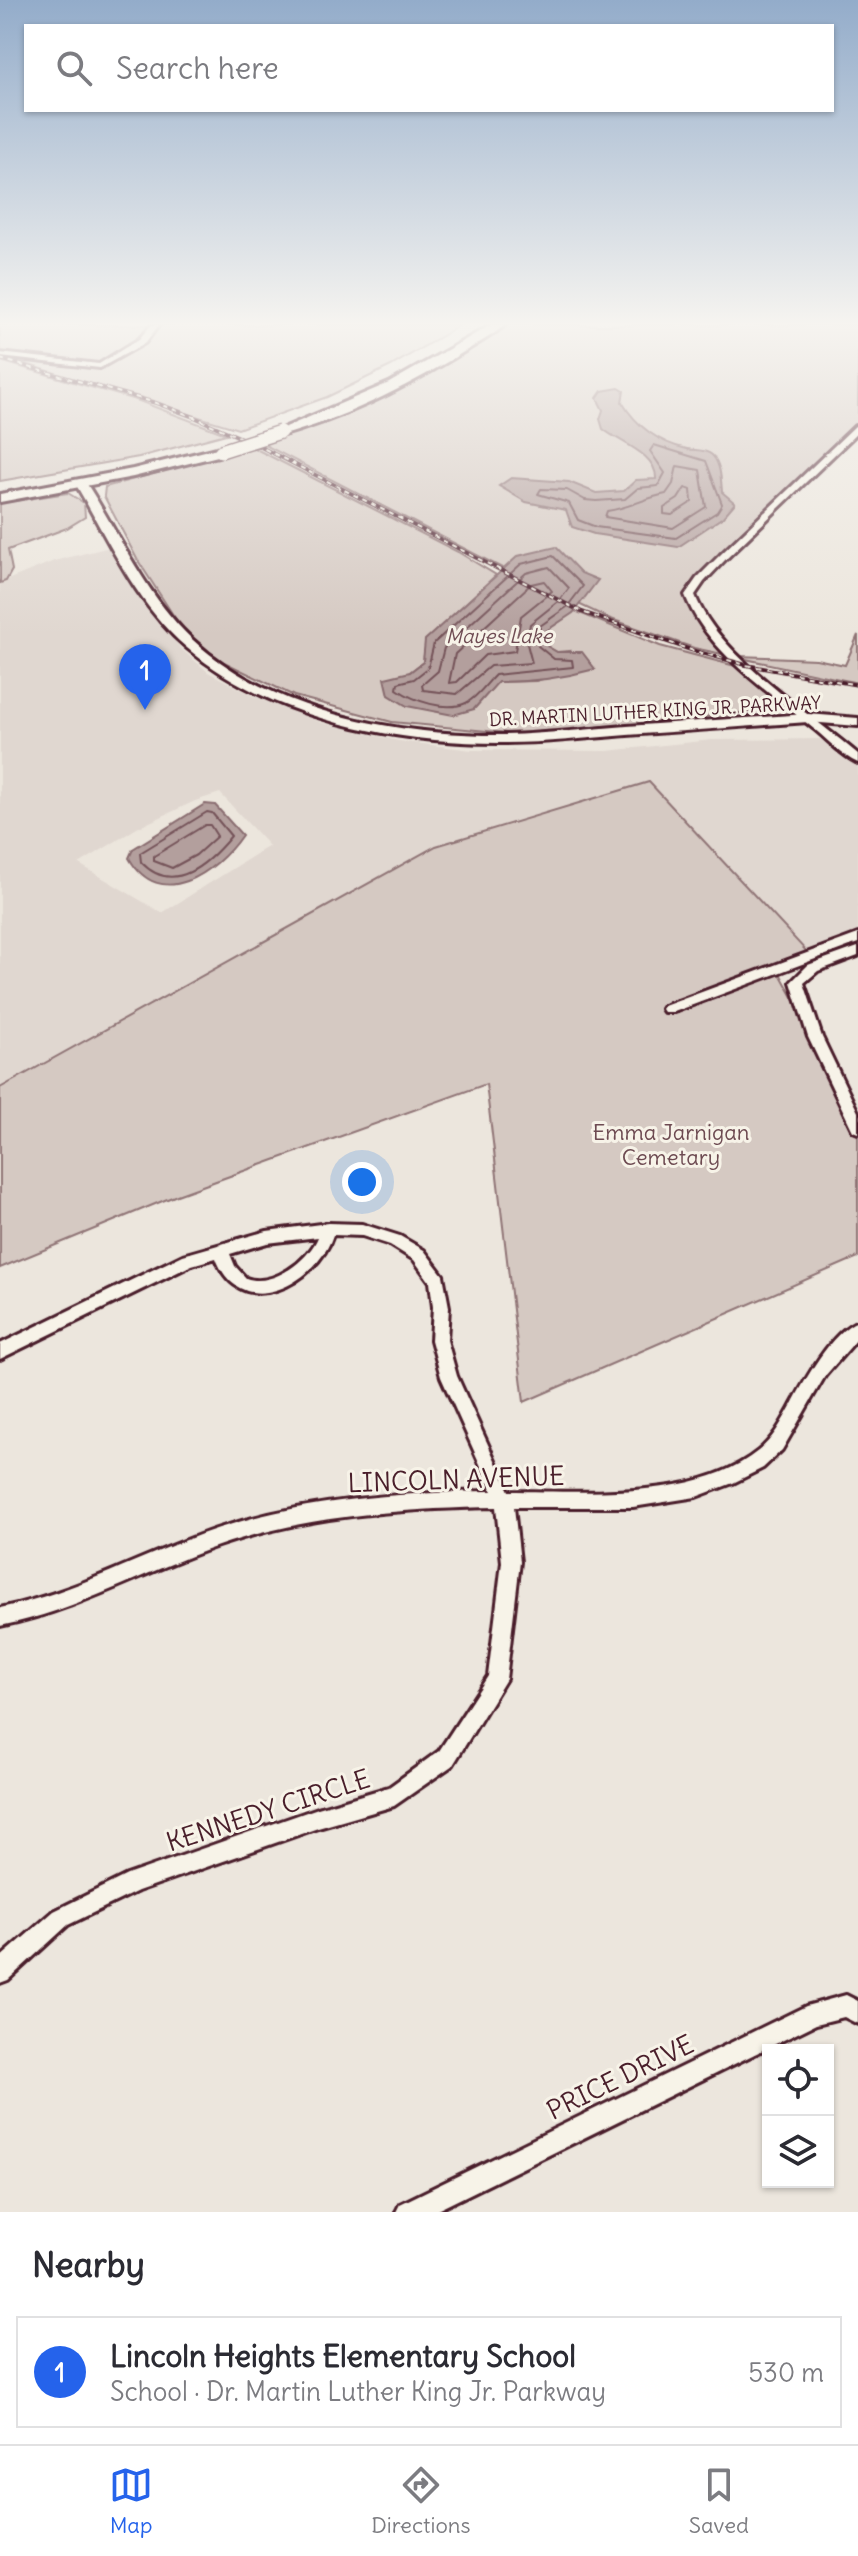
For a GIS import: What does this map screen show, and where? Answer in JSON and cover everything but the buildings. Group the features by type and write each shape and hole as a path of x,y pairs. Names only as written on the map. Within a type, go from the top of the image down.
{"highway":[{"path":"0,498 85,489 92,487 105,474 259,428"},
{"path":"0,487 105,474 221,451 290,428"},
{"path":"51,479 85,489"}],"main road":[{"name":"DR. MARTIN LUTHER KING JR. PARKWAY","path":"85,489 156,609 192,647 236,678 293,703 342,719 385,729 506,739 808,718 858,722"}],"street":[{"path":"858,428 711,568 690,595 694,609 719,640 761,680 858,760"},
{"path":"669,1009 858,938"},
{"path":"858,951 813,968 797,982 815,1037 858,1127"},
{"path":"221,1249 231,1275 248,1286 259,1287 281,1282 300,1271 321,1249 328,1229"},
{"name":"KENNEDY CIRCLE","path":"0,1352 188,1260 221,1249 267,1237 328,1229 362,1230 395,1240 419,1255 438,1280 441,1307 439,1340 449,1377 504,1499 511,1562 497,1679 446,1758 394,1796 318,1818 122,1888 61,1918 0,1972"},
{"name":"LINCOLN AVENUE","path":"0,1617 42,1610 190,1548 307,1514 376,1504 504,1499 617,1502 665,1497 722,1479 758,1461 784,1435 835,1349 858,1328"},
{"name":"PRICE DRIVE","path":"408,2212 814,2014 846,2006 858,2013"}],"shaded area":[{"path":"118,545 180,648 208,672 256,697 323,723 399,741 472,750 607,751 712,740 826,739 858,766 858,938 810,955 436,846 0,1088 0,583 54,561","holes":["220,793 269,846 162,913 79,864 137,828"]}],"green space":[{"path":"0,428 211,428 226,434 139,457 0,481"},
{"path":"300,428 858,428 722,557 690,600 737,656 816,659 845,665 858,635 858,683 694,648 608,618 500,567 261,443"},
{"path":"252,447 458,552 496,575 426,640 423,662 410,672 474,709 497,682 536,681 554,676 570,651 557,652 545,645 546,631 575,611 660,646 739,667 777,701 775,709 569,732 508,733 392,722 294,696 224,662 186,635 137,559 104,496 105,487"},
{"path":"68,493 84,503 85,517 67,528 8,550 12,570 6,581 0,583 0,503"},
{"name":"Emma Jarnigan Cemetary","path":"649,782 810,955 777,968 815,1037 858,1127 858,1257 524,1402 486,1084 177,1195 0,1268 0,1088 436,846"}],"water":[{"path":"644,428 677,446 712,455 719,467 722,492 735,503 723,517 678,547 594,534 572,527 566,510 526,502 499,486 511,478 569,482 596,493 624,491 636,480 656,479 655,470 644,455 603,429"},
{"name":"Mayes Lake","path":"556,547 581,573 598,580 573,613 546,631 545,645 557,652 582,652 595,669 547,679 498,682 474,709 453,715 407,706 389,695 385,678 410,672 423,662 425,640 518,556"},
{"path":"205,804 215,805 242,835 231,849 203,873 187,881 156,883 142,874 129,858 133,849"}],"railway":[{"path":"219,428 582,612 691,650 746,665 858,685"}],"place":[{"name":"Lincoln Heights Elementary School","path":"145,710"}]}
